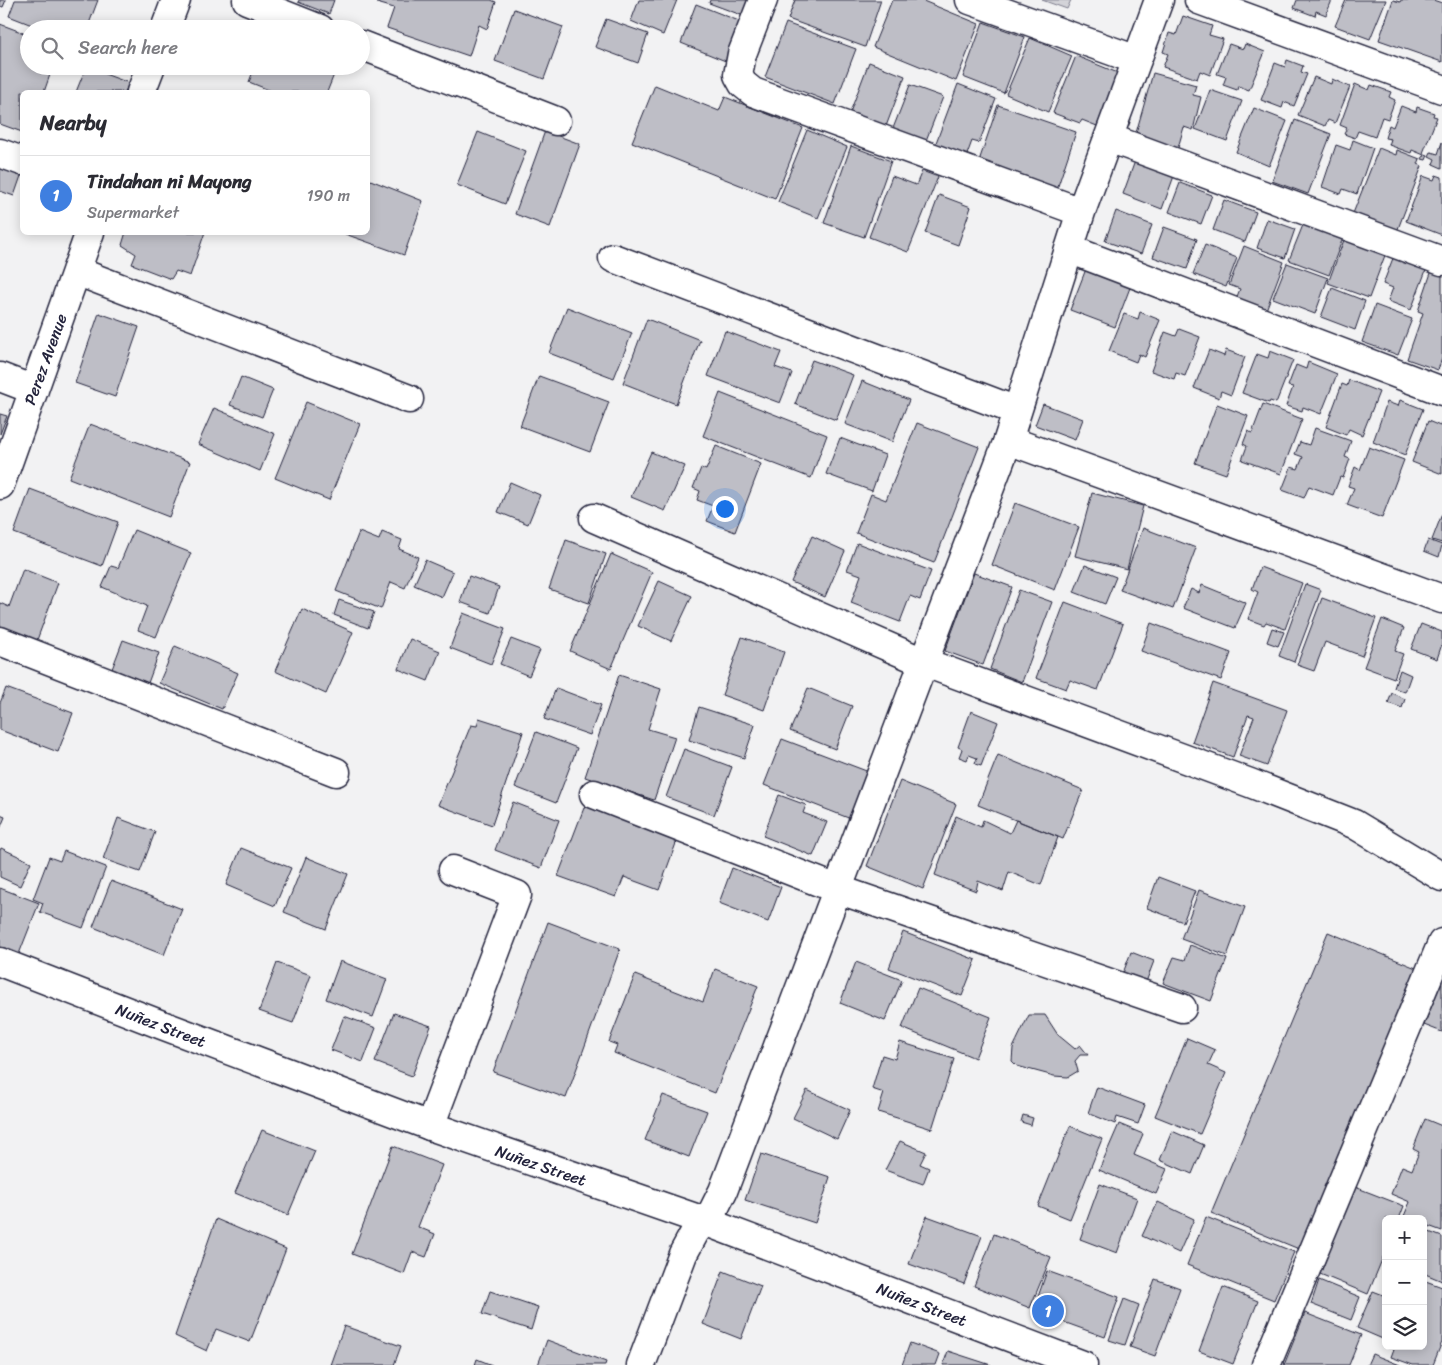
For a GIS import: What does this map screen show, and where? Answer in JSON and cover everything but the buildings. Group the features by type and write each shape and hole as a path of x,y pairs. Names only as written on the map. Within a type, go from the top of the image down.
{"street":[{"path":"168,20 176,0"},
{"path":"247,0 297,20"},
{"path":"763,0 742,54 738,76 743,84 752,92 1082,212"},
{"path":"970,0 1137,60"},
{"path":"641,1365 683,1254 695,1232 715,1208 723,1191 1008,440 1069,249 1159,0"},
{"path":"1199,0 1442,88"},
{"path":"370,49 556,121"},
{"path":"143,90 148,75"},
{"path":"1109,138 1442,261"},
{"path":"0,153 20,160"},
{"name":"Perez Avenue","path":"0,485 89,235"},
{"path":"1069,249 1442,391"},
{"path":"613,258 1017,411"},
{"path":"76,271 409,399"},
{"path":"0,377 34,390"},
{"path":"1008,440 1442,599"},
{"path":"594,518 923,662 1250,783 1354,824 1442,877"},
{"path":"0,641 336,772"},
{"path":"594,794 837,889 1182,1008"},
{"path":"430,1126 517,895 453,870"},
{"path":"1266,1365 1442,942"},
{"name":"Nuñez Street","path":"0,962 162,1026 430,1126 704,1221 1084,1365"}],"shaded area":[{"path":"1042,0 1071,0 1067,9"}],"place":[{"name":"Tindahan ni Mayong","path":"1048,1311"}]}
